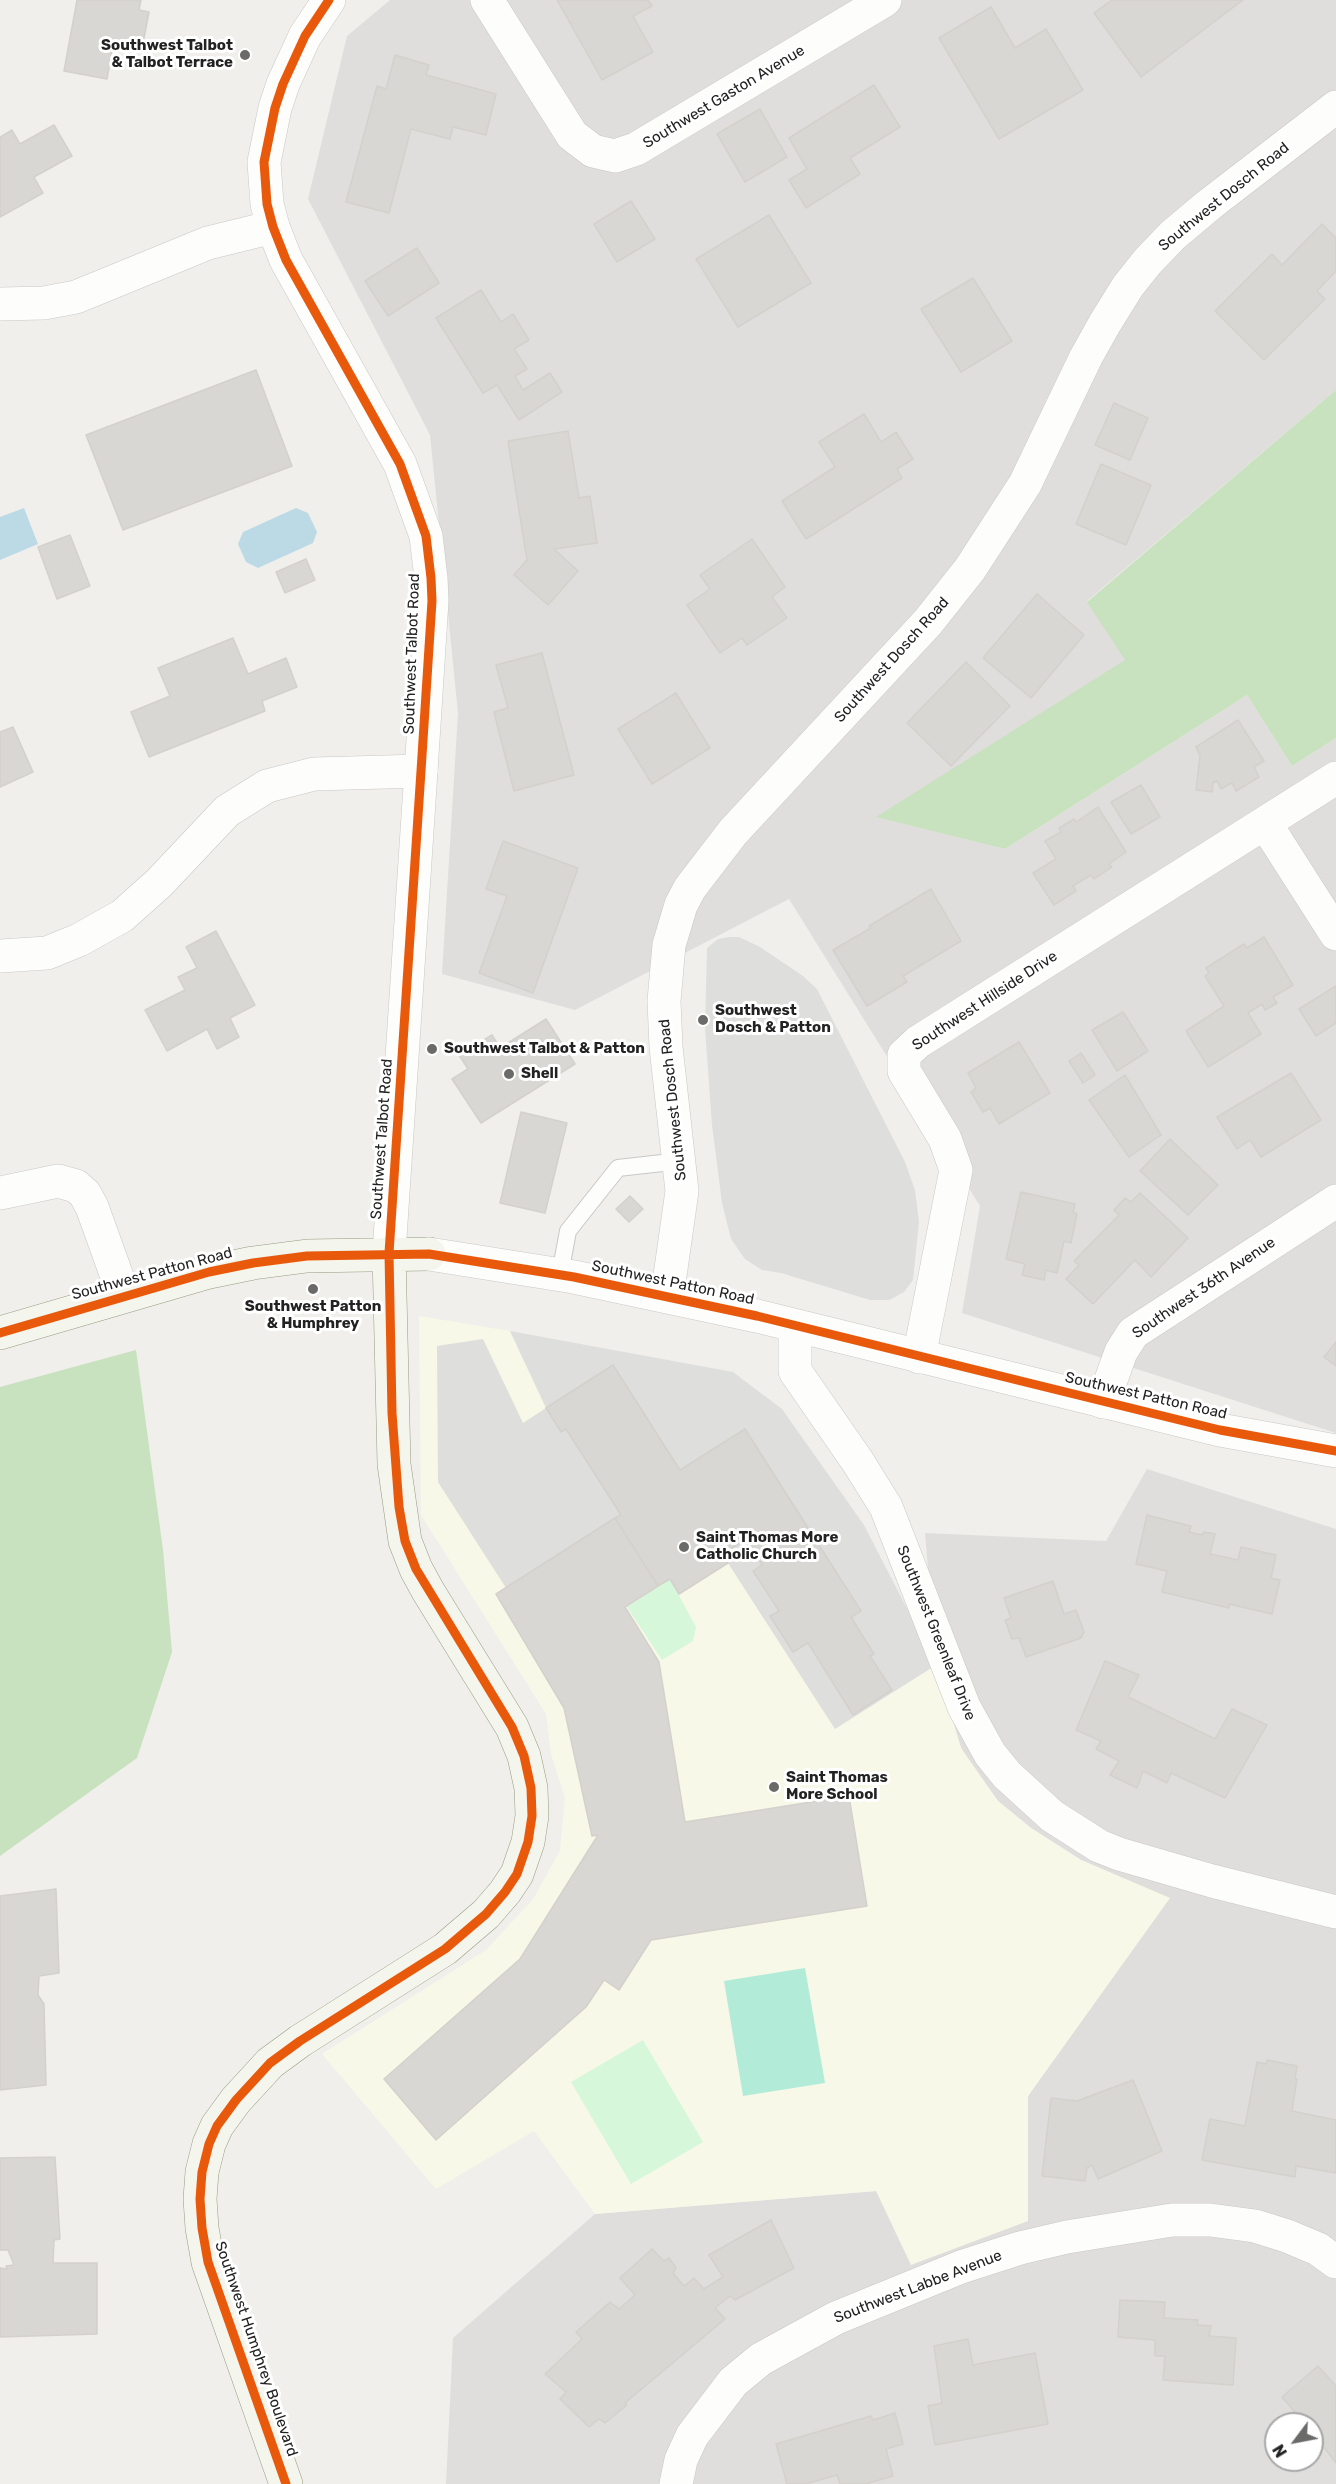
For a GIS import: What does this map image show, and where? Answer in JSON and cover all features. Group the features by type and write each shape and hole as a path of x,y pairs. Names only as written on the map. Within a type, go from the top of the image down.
{"main road":[{"name":"Southwest Humphrey Boulevard","path":"286,2484 208,2262 201,2228 200,2199 202,2172 209,2145 217,2126 236,2100 270,2063 300,2041 445,1949 486,1914 517,1874 528,1842 532,1816 531,1788 524,1756 512,1727 428,1591 405,1541 394,1464 389,1253"},
{"name":"Southwest Patton Road","path":"0,1334 209,1272 307,1256 429,1254"}],"street":[{"name":"Southwest Talbot Road","path":"329,0 305,36 283,84 275,108 264,162 267,204 286,260 400,464 426,536 430,555 432,601 389,1253"},
{"name":"Southwest Gaston Avenue","path":"487,0 572,135 593,151 615,156 636,149 885,0"},
{"name":"Southwest Dosch Road","path":"667,1297 682,1191 666,1047 664,1001 669,945 681,905 690,888 733,832 928,622 970,569 1025,484 1105,322 1128,286 1148,261 1173,235 1210,204 1336,107"},
{"path":"0,304 44,303 76,297 208,243 273,227"},
{"path":"0,956 47,953 79,940 123,916 159,883 227,811 267,786 314,774 421,771"},
{"name":"Southwest Hillside Drive","path":"919,1357 956,1170 945,1139 904,1071 904,1055 918,1042 1336,778"},
{"path":"1265,823 1336,934"},
{"path":"0,1193 58,1181 76,1186 85,1194 92,1207 124,1296"},
{"name":"Southwest 36th Avenue","path":"1103,1402 1121,1352 1133,1333 1336,1201"},
{"name":"Southwest Patton Road","path":"429,1254 560,1274 757,1316 1220,1430 1336,1451"},
{"name":"Southwest Greenleaf Drive","path":"795,1327 795,1371 886,1507 964,1707 984,1744 1007,1775 1053,1816 1099,1846 1212,1881 1336,1912"},
{"name":"Southwest Labbe Avenue","path":"676,2484 681,2460 697,2428 733,2382 761,2360 836,2318 960,2267 1058,2239 1172,2220 1210,2220 1255,2226 1287,2235 1318,2249 1336,2262"}],"lane":[{"path":"560,1274 568,1231 618,1168 680,1161"}],"shaded area":[{"path":"390,0 1336,0 1336,390 1087,601 1126,660 877,817 1005,849 1247,695 1292,766 1336,738 1336,1433 962,1313 980,1206 789,899 575,1010 442,974 458,713 430,435 308,199 347,36"},
{"path":"739,937 760,947 803,976 817,989 905,1162 915,1190 919,1222 913,1280 904,1292 889,1300 870,1300 781,1273 762,1270 745,1259 731,1239 722,1203 712,1125 705,1028 707,948 718,939"},
{"name":"Saint Thomas More School","path":"419,1316 510,1331 546,1408 679,1594 728,1563 835,1729 936,1665 961,1748 998,1801 1031,1828 1081,1860 1170,1898 1028,2096 1028,2221 911,2265 876,2191 595,2214 534,2131 436,2189 322,2054 486,1950 534,1898 560,1850 565,1798 551,1754 546,1714 421,1515"},
{"path":"510,1331 733,1372 782,1409 864,1525 936,1665 835,1729 728,1563 679,1594 670,1579 658,1587 615,1518 506,1588 438,1482 437,1346 483,1339 523,1423 546,1408"},
{"path":"1147,1469 1336,1529 1336,2484 446,2484 453,2338 595,2214 876,2191 1028,2221 1028,2096 1169,1898 1081,1860 1031,1828 998,1801 978,1776 961,1748 936,1665 925,1533 1106,1541"}],"green space":[{"path":"1336,390 1336,738 1292,766 1247,695 1005,849 876,817 1125,660 1087,602"},
{"path":"136,1350 163,1550 172,1652 137,1758 0,1856 0,1387"},
{"path":"670,1579 696,1627 693,1641 662,1660 627,1607"},
{"path":"805,1968 825,2083 743,2096 724,1981"},
{"path":"643,2040 703,2142 631,2184 571,2082"}],"water":[{"path":"24,508 38,544 0,560 0,517"},
{"path":"296,508 308,513 317,532 313,543 258,568 246,562 238,544 243,532"}],"building":[{"path":"77,0 141,0 139,10 149,12 142,49 113,44 107,79 64,71"},
{"path":"557,0 648,0 652,6 633,16 653,52 602,80"},
{"path":"1112,0 1243,0 1141,77 1094,13"},
{"path":"991,7 1015,48 1046,29 1083,90 999,139 939,38"},
{"path":"395,55 429,65 426,75 496,94 486,135 453,127 450,139 411,129 389,213 346,202 377,86 386,89"},
{"path":"874,85 900,127 850,158 860,174 806,208 789,180 807,169 789,138"},
{"path":"760,109 787,157 745,182 717,134"},
{"path":"54,125 72,156 34,177 43,193 0,217 0,137 12,130 20,144"},
{"path":"631,201 655,239 617,262 594,224"},
{"path":"769,215 811,283 738,327 696,259"},
{"path":"1322,224 1336,238 1336,271 1317,291 1325,299 1264,360 1215,311 1272,254 1282,265"},
{"path":"417,248 439,283 388,316 365,281"},
{"path":"973,278 1012,341 961,372 921,309"},
{"path":"481,290 501,322 513,314 529,340 514,349 527,369 515,376 523,390 550,373 562,392 519,420 497,385 483,393 436,318"},
{"path":"256,370 292,466 123,530 86,435"},
{"path":"1114,403 1148,418 1130,460 1095,445"},
{"path":"864,414 881,442 896,432 913,459 897,469 902,478 806,539 782,501 835,467 819,442"},
{"path":"568,431 579,498 590,496 597,543 554,549 578,571 548,605 514,575 527,560 508,441"},
{"path":"1101,464 1151,485 1126,545 1076,524"},
{"path":"70,535 90,586 57,599 38,547"},
{"path":"752,539 785,587 772,597 787,618 747,645 742,638 720,653 687,605 710,589 700,575"},
{"path":"306,559 315,580 285,593 276,572"},
{"path":"1037,594 1084,635 1031,698 983,658"},
{"path":"233,638 248,674 286,658 297,687 262,701 265,711 149,757 131,712 170,696 158,668"},
{"path":"542,653 574,775 514,791 494,712 508,708 496,665"},
{"path":"966,662 1010,706 951,766 907,723"},
{"path":"676,693 710,748 652,784 618,729"},
{"path":"1238,720 1264,761 1254,767 1259,777 1236,791 1232,783 1221,789 1217,781 1213,783 1212,792 1196,790 1200,756 1196,747"},
{"path":"13,727 33,772 0,787 0,732"},
{"path":"1141,785 1160,817 1131,834 1111,802"},
{"path":"1098,807 1126,852 1109,864 1112,867 1094,879 1091,875 1073,886 1076,891 1054,905 1033,873 1056,859 1045,841 1061,832 1059,828 1074,819 1076,822"},
{"path":"503,841 578,868 533,993 479,973 507,896 486,889"},
{"path":"931,889 961,941 903,976 907,982 867,1006 833,950"},
{"path":"216,931 255,1005 230,1018 239,1037 217,1049 207,1029 167,1051 145,1010 185,990 178,977 197,968 186,947"},
{"path":"1264,937 1293,985 1273,997 1277,1003 1265,1010 1262,1004 1248,1013 1261,1034 1208,1067 1186,1031 1224,1006 1205,976 1209,973 1206,968 1244,944 1247,948"},
{"path":"1336,986 1336,1023 1316,1036 1299,1009"},
{"path":"1123,1012 1148,1051 1117,1071 1092,1030"},
{"name":"Shell","path":"546,1019 575,1064 481,1123 452,1079 468,1069 459,1055 492,1035 500,1048"},
{"path":"1019,1042 1050,1093 999,1124 990,1108 983,1112 971,1092 976,1088 968,1073"},
{"path":"1081,1053 1095,1075 1083,1083 1069,1061"},
{"path":"1291,1073 1321,1120 1261,1157 1250,1140 1237,1149 1217,1117"},
{"path":"1125,1075 1161,1135 1129,1157 1089,1100"},
{"name":"Shell","path":"521,1112 567,1123 545,1213 500,1203"},
{"path":"1170,1139 1218,1185 1188,1215 1140,1171"},
{"path":"1021,1192 1075,1204 1073,1212 1077,1214 1071,1243 1064,1241 1057,1273 1046,1270 1044,1280 1022,1275 1025,1264 1006,1259"},
{"path":"1140,1193 1188,1238 1151,1277 1135,1260 1093,1304 1066,1279 1079,1265 1074,1261 1119,1215 1114,1210 1125,1198 1131,1202"},
{"path":"630,1196 643,1209 629,1222 616,1209"},
{"path":"1336,1342 1336,1366 1324,1357"},
{"name":"Saint Thomas More Catholic Church","path":"613,1365 680,1470 745,1429 861,1611 851,1617 874,1654 870,1656 892,1690 853,1715 808,1643 793,1652 770,1616 779,1611 753,1571 762,1565 746,1539 723,1554 728,1563 679,1594 670,1579 658,1586 615,1518 621,1515 566,1429 561,1432 546,1408"},
{"path":"1147,1515 1191,1526 1189,1532 1202,1535 1204,1532 1215,1534 1210,1554 1238,1560 1241,1547 1276,1555 1271,1578 1280,1580 1272,1614 1229,1604 1229,1608 1162,1592 1167,1571 1136,1564"},
{"path":"615,1518 658,1586 625,1607 659,1662 685,1822 849,1796 867,1906 651,1940 619,1990 604,1980 586,2007 436,2140 384,2079 520,1959 598,1835 592,1836 564,1708 496,1594"},
{"path":"1053,1581 1064,1614 1076,1610 1084,1632 1081,1638 1026,1657 1019,1638 1012,1639 1005,1620 1011,1618 1004,1598"},
{"path":"1105,1661 1139,1675 1128,1697 1215,1739 1232,1709 1267,1725 1225,1798 1171,1773 1167,1783 1143,1771 1137,1788 1110,1775 1119,1761 1096,1749 1101,1741 1076,1730"},
{"path":"56,1889 59,1973 39,1976 38,1995 44,2004 46,2085 0,2090 0,1896"},
{"path":"1267,2060 1297,2066 1292,2111 1336,2120 1336,2173 1296,2166 1295,2177 1202,2160 1210,2119 1245,2126 1257,2062 1266,2064"},
{"path":"1133,2080 1162,2151 1098,2179 1092,2165 1087,2168 1085,2181 1042,2176 1051,2098 1077,2101"},
{"path":"55,2157 60,2239 54,2240 53,2263 97,2263 97,2334 0,2337 0,2268 7,2269 6,2266 14,2265 8,2250 0,2250 0,2158"},
{"path":"771,2220 794,2268 735,2300 730,2296 715,2308 725,2319 625,2403 627,2405 605,2423 599,2419 589,2427 560,2399 566,2392 545,2374 582,2339 576,2332 610,2302 619,2309 635,2295 620,2278 652,2249 664,2261 669,2258 676,2268 673,2273 684,2286 694,2278 704,2289 723,2277 709,2255"},
{"path":"1120,2300 1165,2302 1164,2318 1198,2320 1197,2325 1211,2326 1209,2336 1236,2338 1233,2385 1163,2380 1165,2356 1155,2356 1155,2340 1118,2337"},
{"path":"968,2339 973,2365 1035,2353 1048,2424 935,2445 928,2406 942,2403 934,2346"},
{"path":"1318,2366 1336,2386 1336,2463 1324,2448 1324,2412 1295,2412 1282,2397"},
{"path":"895,2413 903,2444 886,2449 893,2476 866,2484 840,2484 837,2475 806,2484 787,2484 776,2444 871,2416 873,2420"}],"cycle path":[{"path":"286,2484 208,2262 200,2199 202,2172 209,2144 217,2126 236,2100 270,2063 300,2041 445,1949 486,1914 517,1874 528,1842 532,1816 531,1788 524,1756 512,1727 416,1569 405,1541 399,1507 392,1413 389,1253 432,601 431,578 426,536 400,464 286,260 267,204 264,162 275,108 283,84 305,36 329,0"},
{"path":"0,1333 209,1272 253,1263 307,1256 429,1254 574,1277 757,1316 1220,1430 1336,1451"}],"place":[{"name":"Southwest Talbot & Talbot Terrace","path":"245,55"},
{"name":"Southwest Dosch & Patton","path":"703,1020"},
{"name":"Southwest Talbot & Patton","path":"432,1049"},
{"name":"Shell","path":"509,1074"},
{"name":"Southwest Patton & Humphrey","path":"313,1289"},
{"name":"Saint Thomas More Catholic Church","path":"684,1547"},
{"name":"Saint Thomas More School","path":"774,1787"}]}
